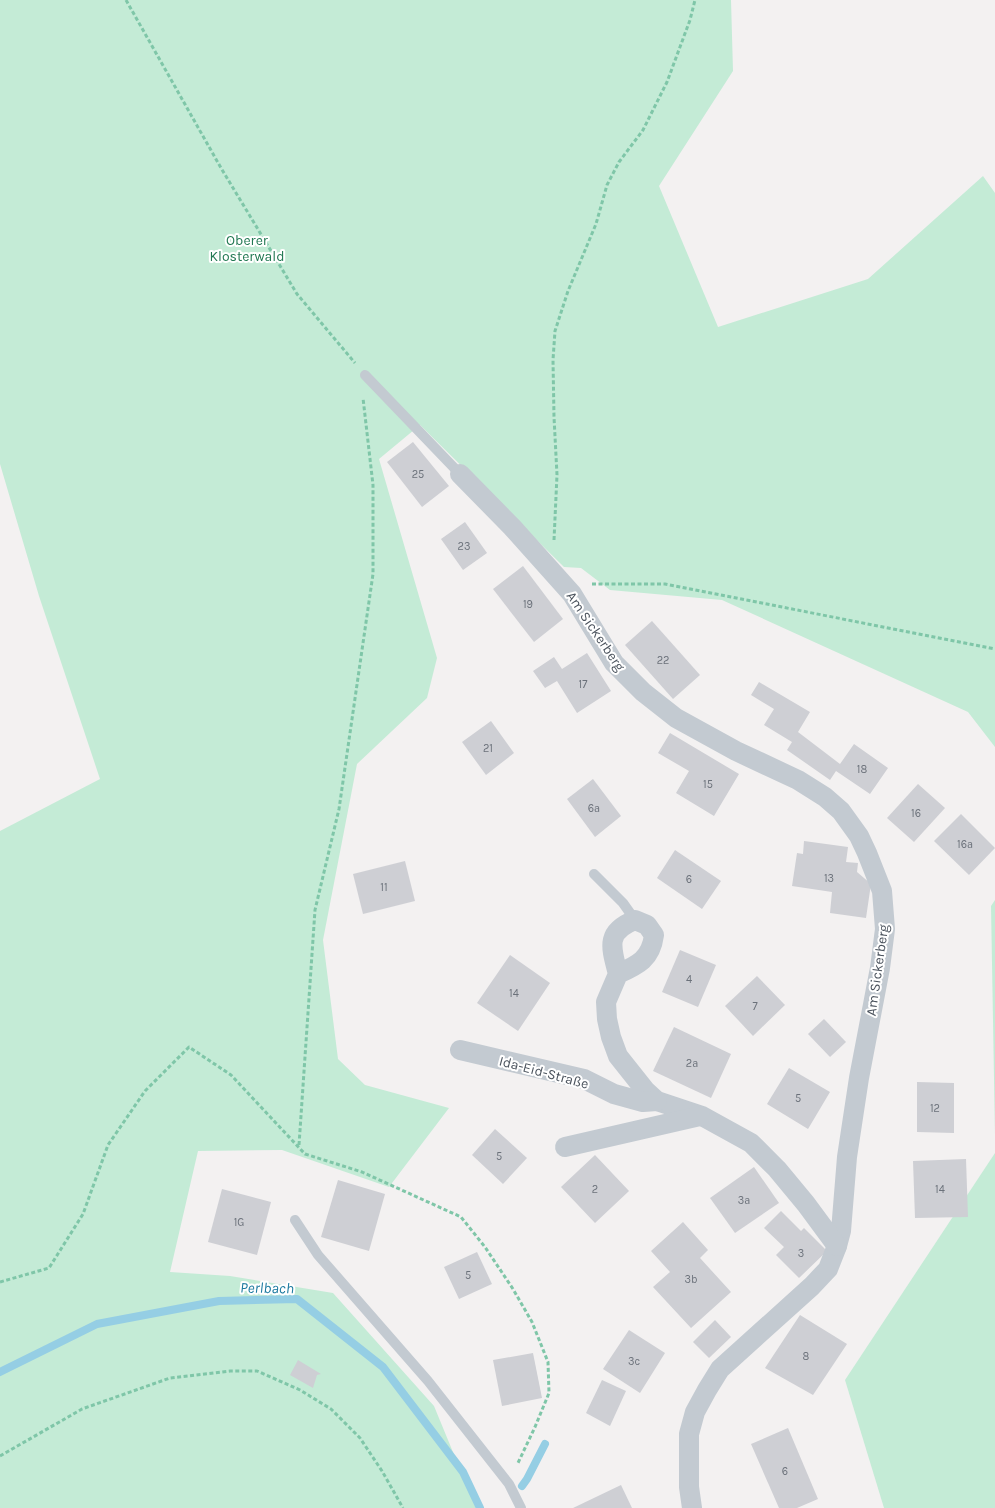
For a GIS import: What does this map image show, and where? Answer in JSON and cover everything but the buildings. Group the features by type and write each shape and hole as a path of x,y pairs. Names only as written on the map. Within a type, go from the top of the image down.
{"street":[{"name":"Am Sickerberg","path":"460,474 512,527 572,594 614,663 643,692 676,718 736,751 798,780 825,797 841,811 868,853 882,892 885,929 880,968 859,1078 847,1156 841,1231 837,1246 828,1269 812,1286 720,1369 707,1390 695,1412 689,1434 689,1487 692,1508"},
{"path":"635,920 647,925 654,935 652,946 645,959 634,967 618,974 612,951 614,935 622,925 635,920"},
{"name":"Ida-Eid-Straße","path":"618,974 606,1002 611,1037 618,1056 645,1090 657,1101"},
{"name":"Ida-Eid-Straße","path":"460,1050 584,1079 614,1094 643,1102 657,1101 702,1116 751,1143 777,1169 837,1246"},
{"path":"565,1147 702,1116"}],"lane":[{"path":"366,375 460,474"},
{"path":"594,874 623,902 635,920"},
{"path":"295,1220 318,1255 428,1381 508,1484 521,1508"}],"path":[{"path":"126,0 221,168 297,294 366,375"},
{"path":"555,547 553,538 557,475 553,360 555,331 568,291 596,224 606,185 643,130 667,82 690,20 695,0"},
{"path":"299,1146 315,910 338,809 373,574 373,485 363,397"},
{"path":"572,594 583,584 665,584 995,649"},
{"path":"0,1282 48,1268 83,1214 108,1145 145,1091 189,1047 231,1076 305,1154 362,1172 462,1217 485,1247 532,1322 548,1362 549,1393 508,1484"},
{"path":"0,1456 82,1408 170,1378 230,1371 257,1371 300,1390 331,1409 360,1438 403,1508"}],"green space":[{"name":"Oberer Klosterwald","path":"0,0 731,0 733,71 659,186 718,327 868,279 983,176 995,193 995,747 968,712 722,600 610,590 581,568 564,567 420,425 379,459 437,658 427,698 357,764 323,940 338,1059 365,1085 449,1108 389,1187 282,1150 198,1151 170,1272 230,1276 333,1293 434,1406 476,1508 0,1508 0,831 100,779 39,596 0,464"},
{"path":"995,900 995,1135 991,906"},
{"path":"995,1153 995,1508 884,1508 845,1380"}],"waterway":[{"name":"Perlbach","path":"0,1372 97,1324 219,1301 297,1299 383,1367 463,1472 480,1508"},
{"path":"522,1486 545,1444"}]}
